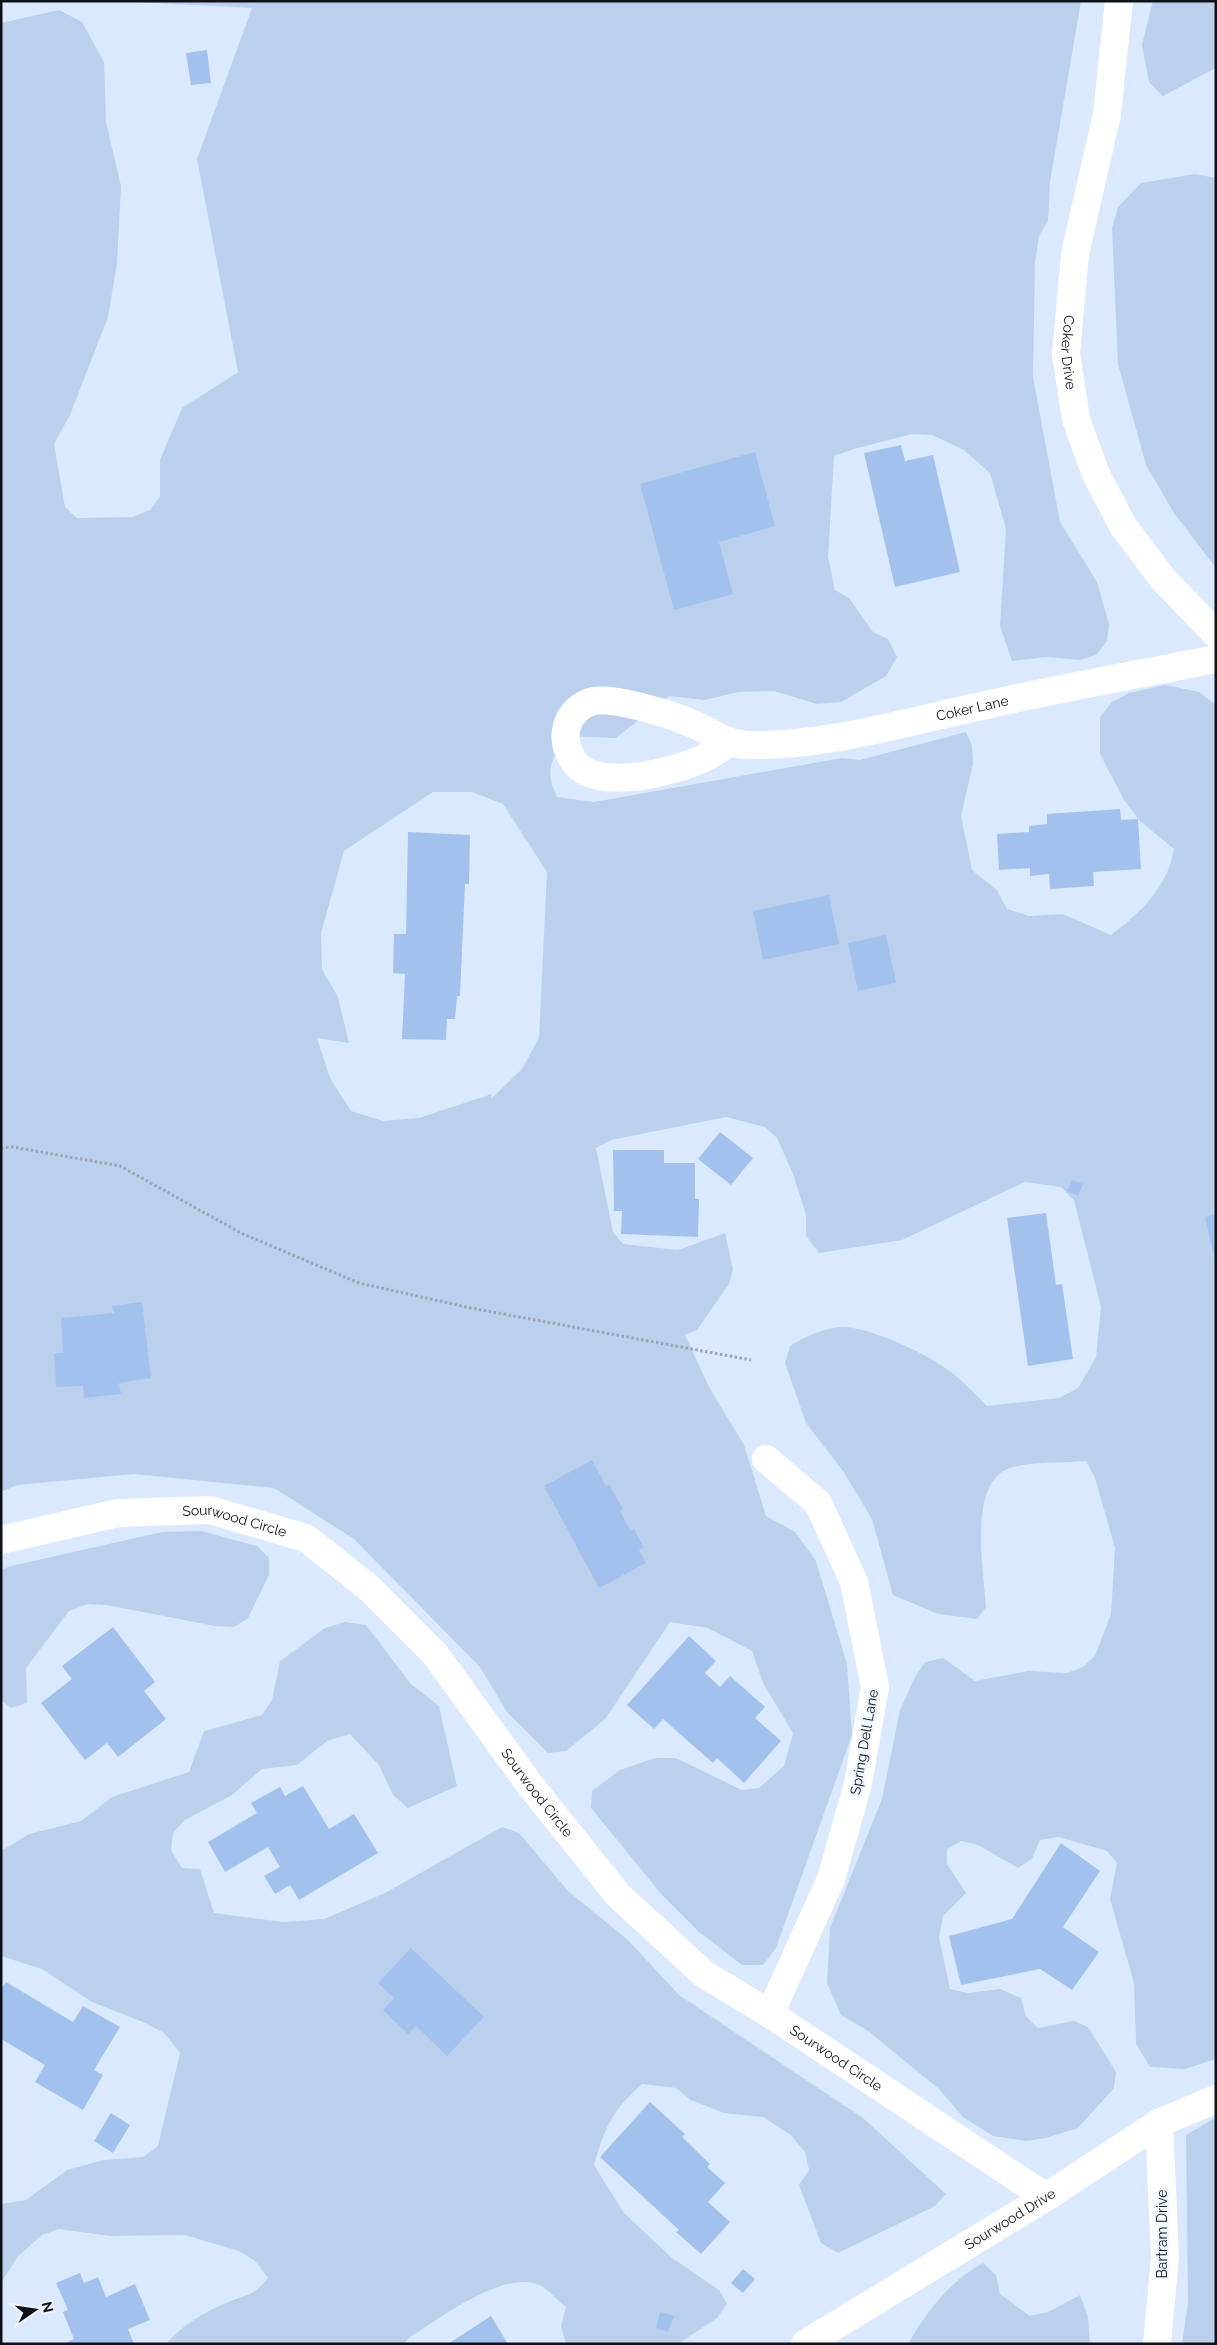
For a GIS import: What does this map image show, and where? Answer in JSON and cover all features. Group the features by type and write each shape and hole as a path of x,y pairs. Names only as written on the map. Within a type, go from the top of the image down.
{"street":[{"name":"Coker Drive","path":"1119,1 1107,114 1075,254 1066,354 1076,419 1095,472 1122,526 1163,579 1216,634"},
{"name":"Coker Lane","path":"729,743 702,759 672,769 637,776 613,778 592,776 574,763 565,745 567,724 575,711 592,702 610,700 692,723 729,743 750,745 827,739 994,703 1216,659"},
{"name":"Spring Dell Lane","path":"766,1459 818,1503 854,1582 876,1687 858,1784 831,1880 770,2014"},
{"name":"Sourwood Circle","path":"1,1540 118,1514 210,1510 306,1538 369,1588 435,1654 530,1784 618,1895 704,1974 770,2014 1046,2197"},
{"name":"Sourwood Drive","path":"805,2344 1046,2197 1159,2124 1216,2099"},
{"name":"Bartram Drive","path":"1157,2344 1165,2256 1159,2124"}],"path":[{"path":"1,1148 13,1147 120,1166 241,1233 359,1284 471,1308 751,1360"}],"shaded area":[{"path":"116,1 1081,1 1050,182 1048,221 1039,236 1035,262 1033,377 1060,522 1097,582 1109,624 1107,641 1096,655 1080,660 1047,657 1012,661 1000,626 1006,529 990,473 964,450 932,435 912,434 834,456 828,557 835,590 849,598 873,632 888,639 897,657 886,676 841,702 817,704 774,691 738,692 705,700 669,696 616,738 565,736 553,759 550,772 557,797 594,802 842,758 860,760 966,732 972,746 973,764 961,816 972,870 997,890 1007,909 1029,916 1063,914 1111,935 1132,918 1151,898 1166,875 1174,849 1140,821 1124,800 1100,754 1100,717 1112,702 1129,693 1165,685 1199,692 1216,705 1216,2059 1185,2069 1150,2067 1136,2044 1134,1983 1110,1899 1117,1863 1107,1851 1059,1837 1040,1840 1032,1859 1018,1868 978,1845 961,1841 947,1849 947,1864 966,1893 943,1916 939,1937 950,1989 968,1993 1000,1989 1021,1998 1026,2016 1038,2028 1074,2021 1088,2027 1116,2072 1114,2088 1078,2128 1046,2138 1026,2141 993,2136 963,2117 939,2089 868,2031 841,2015 827,1983 830,1928 882,1799 900,1710 915,1677 925,1662 943,1658 975,1681 1028,1671 1067,1673 1083,1667 1095,1656 1111,1614 1115,1548 1095,1478 1086,1461 1038,1463 1019,1466 1010,1468 997,1477 988,1491 983,1509 981,1530 986,1607 977,1619 938,1614 893,1595 872,1519 843,1471 806,1423 785,1363 790,1346 801,1340 827,1330 840,1327 852,1328 898,1342 929,1358 956,1376 987,1406 1059,1398 1078,1388 1096,1357 1101,1307 1074,1200 1061,1187 1025,1182 902,1240 819,1253 806,1236 806,1215 793,1174 777,1138 765,1127 726,1117 611,1140 596,1148 613,1232 623,1244 678,1250 725,1233 733,1269 729,1284 697,1330 685,1335 709,1387 744,1445 766,1516 795,1532 816,1561 847,1664 852,1735 776,1948 763,1965 742,1965 698,1931 662,1895 591,1808 592,1791 620,1770 655,1758 676,1758 742,1790 759,1788 784,1766 793,1733 763,1683 752,1651 708,1628 670,1622 605,1719 566,1751 548,1753 507,1712 480,1667 354,1539 274,1488 134,1474 17,1485 1,1492 1,23 59,10 82,22 104,62 106,122 121,186 117,263 108,317 70,415 54,444 65,507 77,518 133,517 150,510 160,497 160,460 182,408 238,372 197,159 252,8","holes":["433,792 472,792 503,804 547,872 539,1038 522,1069 491,1099 492,1094 419,1118 383,1121 351,1111 330,1078 317,1038 349,1043 338,997 322,969 321,933 344,851"]},
{"path":"1153,1 1216,1 1216,68 1163,96 1149,82 1142,45"},
{"path":"1195,174 1216,178 1216,568 1174,513 1146,465 1118,364 1112,228 1118,207 1141,183"},
{"path":"201,1531 257,1546 269,1558 269,1575 248,1618 234,1627 215,1626 107,1605 88,1604 69,1611 26,1668 27,1703 11,1708 1,1700 1,1570 11,1566 162,1532"},
{"path":"345,1622 366,1625 410,1683 439,1706 457,1786 408,1808 393,1795 379,1765 350,1734 327,1741 297,1765 262,1769 232,1795 185,1820 173,1833 171,1850 182,1868 200,1869 214,1913 284,1922 324,1919 385,1893 502,1827 519,1833 568,1891 629,1941 679,1995 863,2118 946,2194 935,2206 838,2253 821,2243 799,2185 809,2170 805,2152 791,2135 763,2117 724,2113 691,2100 676,2088 642,2084 623,2103 611,2120 594,2165 624,2213 671,2257 719,2290 727,2304 717,2318 678,2344 566,2344 561,2326 566,2307 539,2285 525,2282 508,2284 472,2298 410,2337 403,2344 166,2344 193,2320 254,2292 268,2278 255,2261 239,2251 185,2235 110,2236 59,2229 42,2235 18,2256 1,2283 1,2204 26,2200 67,2170 104,2160 143,2157 158,2146 180,2053 164,2033 143,2022 92,2002 42,1969 1,1956 1,1851 29,1834 81,1821 112,1797 189,1772 204,1731 262,1715 272,1700 280,1661 325,1628"},
{"path":"1213,2119 1216,2120 1216,2344 1182,2344 1188,2303 1186,2135"},
{"path":"983,2263 996,2275 1000,2294 1030,2316 1048,2312 1080,2295 1088,2317 1090,2344 910,2344 909,2342 916,2330 950,2287"}],"building":[{"path":"207,50 211,83 191,85 186,53"},
{"path":"901,445 905,461 933,455 960,572 895,587 864,453"},
{"path":"755,452 775,526 719,542 733,594 674,610 640,484"},
{"path":"1120,809 1121,820 1138,819 1141,869 1093,872 1094,886 1050,889 1049,874 1030,876 1030,868 999,870 997,834 1029,832 1029,826 1047,824 1047,814"},
{"path":"408,832 470,835 469,884 465,884 460,996 457,996 455,1019 447,1019 446,1040 402,1039 405,974 393,973 394,934 406,934"},
{"path":"829,895 839,944 763,960 753,911"},
{"path":"886,935 896,983 858,991 848,943"},
{"path":"720,1132 753,1158 731,1185 698,1159"},
{"path":"613,1150 664,1150 664,1163 695,1163 695,1199 699,1199 698,1237 621,1234 622,1211 614,1211"},
{"path":"1072,1180 1083,1184 1078,1196 1067,1191"},
{"path":"1046,1213 1056,1285 1062,1284 1073,1359 1028,1366 1007,1218"},
{"path":"1216,1214 1216,1260 1215,1260 1205,1217"},
{"path":"142,1302 151,1378 119,1383 121,1394 84,1398 83,1386 56,1387 54,1353 63,1353 61,1318 114,1313 112,1306"},
{"path":"592,1460 606,1486 609,1484 623,1509 620,1511 631,1531 634,1529 644,1548 639,1550 646,1563 599,1588 544,1486"},
{"path":"113,1627 155,1682 144,1691 166,1719 118,1757 107,1743 85,1760 41,1703 72,1679 62,1666"},
{"path":"689,1636 716,1661 705,1673 720,1687 730,1676 765,1707 755,1718 781,1741 744,1783 717,1758 713,1763 663,1719 654,1729 627,1705"},
{"path":"303,1786 329,1829 354,1814 378,1853 299,1900 290,1885 275,1894 264,1876 280,1867 268,1847 225,1872 208,1842 257,1813 251,1803 280,1787 285,1796"},
{"path":"1061,1843 1100,1871 1063,1927 1099,1952 1072,1990 1040,1969 961,1985 949,1936 1012,1919"},
{"path":"411,1948 484,2017 447,2056 416,2026 408,2034 383,2010 394,1998 378,1983"},
{"path":"6,1982 73,2022 83,2006 120,2027 94,2070 103,2075 83,2110 35,2082 45,2065 1,2039 1,1989"},
{"path":"650,2102 685,2134 682,2137 710,2164 707,2167 725,2183 708,2202 730,2222 701,2254 676,2232 679,2230 600,2157"},
{"path":"111,2113 130,2125 113,2153 94,2141"},
{"path":"743,2269 755,2279 743,2293 731,2283"},
{"path":"80,2273 84,2283 98,2277 106,2297 135,2284 150,2320 128,2329 134,2344 68,2344 67,2342 74,2339 63,2312 68,2310 56,2283"},
{"path":"660,2312 674,2316 668,2332 656,2328"},
{"path":"491,2316 508,2344 448,2344"}]}
